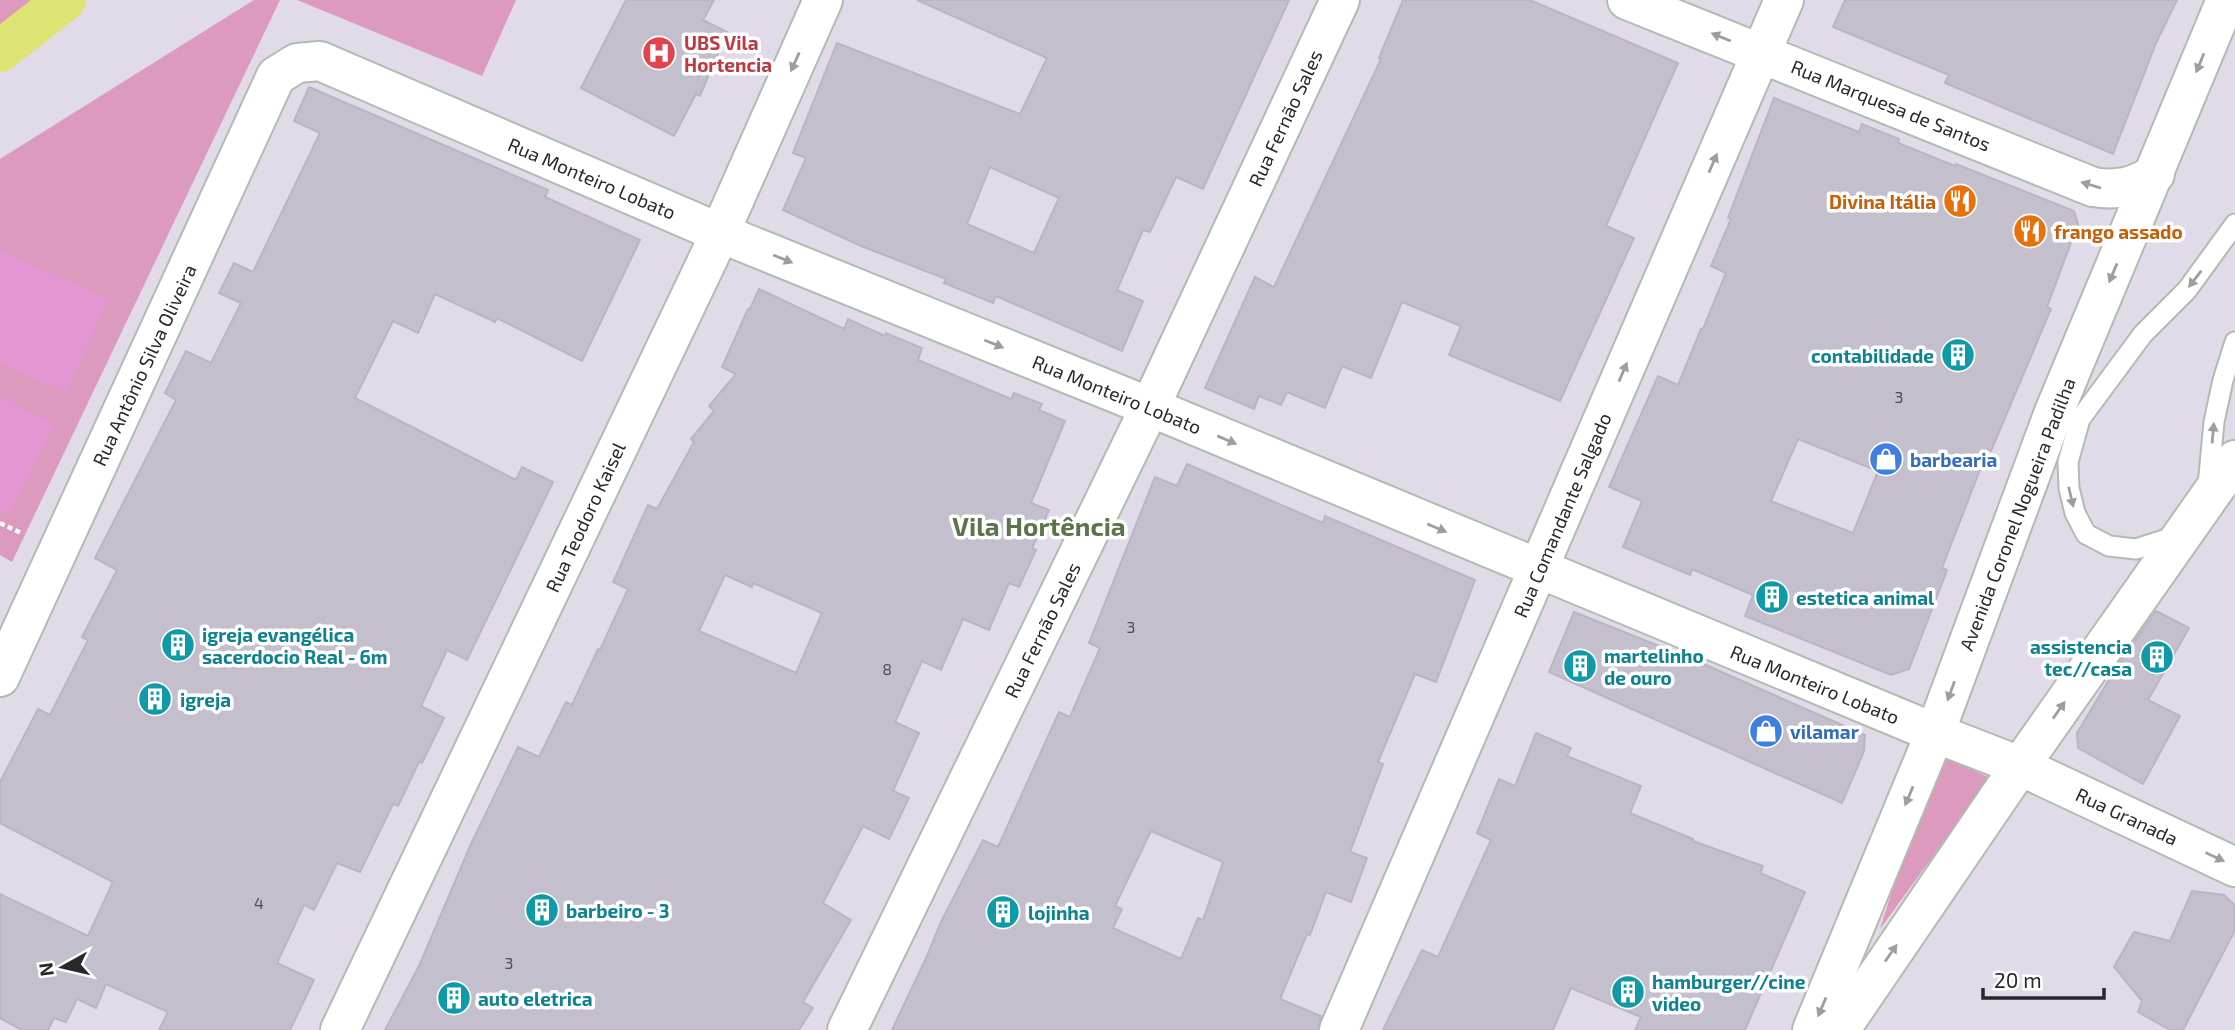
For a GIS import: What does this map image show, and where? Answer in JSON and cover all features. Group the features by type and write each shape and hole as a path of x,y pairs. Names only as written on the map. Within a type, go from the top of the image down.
{"street":[{"name":"Rua Teodoro Kaisel","path":"340,1030 720,233 823,0"},
{"name":"Rua Fernão Sales","path":"847,1030 1150,407 1340,0"},
{"name":"Rua Marquesa de Santos","path":"1627,0 2093,187 2118,190 2155,174"},
{"name":"Rua Comandante Salgado","path":"1339,1030 1784,0"},
{"name":"Avenida Coronel Nogueira Padilha","path":"1812,1030 1936,733 2054,412 2226,0"},
{"name":"Rua Monteiro Lobato","path":"298,62 320,61 720,233 1150,407 1539,570 2020,766"},
{"name":"Rua Antônio Silva Oliveira","path":"0,677 276,76 298,62"},
{"path":"1840,1030 2020,766 2235,460"},
{"name":"Rua Granada","path":"2020,766 2235,867"}],"lane":[{"path":"2184,534 2136,549 2109,546 2086,534 2075,513 2069,488 2068,462 2080,419 2143,334 2187,290 2235,224"},
{"path":"2207,501 2214,422 2222,380 2235,342"},
{"path":"2000,558 2076,430"}],"shaded area":[{"path":"0,0 65,0 0,51"},
{"path":"254,0 280,0 12,562 0,555 0,159"},
{"path":"297,0 516,0 482,76"},
{"path":"0,250 108,300 66,393 0,362"},
{"path":"0,396 55,424 9,515 0,510"},
{"path":"1936,753 1990,778 1880,929"}],"building":[{"name":"UBS Vila Hortencia","path":"626,0 714,0 703,20 727,32 700,96 696,94 674,136 581,88"},
{"path":"917,0 1289,0 1203,189 1176,177 1150,232 1143,230 1117,290 1143,301 1122,351 996,296 993,303 944,283 946,279 861,246 783,210 806,158 793,153 837,43 1020,114 1047,58","holes":["990,167 1059,198 1034,253 967,224"]},
{"path":"1403,0 1530,0 1678,63 1606,226 1634,238 1560,401 1449,355 1461,326 1402,302 1371,378 1342,366 1325,408 1287,392 1281,405 1259,396 1254,409 1205,388 1255,277 1274,287 1381,59 1379,58"},
{"path":"1845,0 2177,0 2156,43 2113,154 1945,83 1949,75 1833,27"},
{"path":"309,87 548,190 545,197 640,240 582,361 497,318 495,322 435,294 418,333 393,321 355,398 516,480 522,467 553,482 467,660 447,650 421,706 444,718 398,806 393,804 360,872 337,863 314,910 304,905 277,963 314,980 290,1030 159,1030 168,1012 106,984 96,1008 77,999 66,1022 54,1018 48,1030 22,1030 0,1018 0,894 88,936 113,882 0,823 0,782 38,709 50,715 88,640 82,637 117,570 95,558 176,400 165,393 186,351 211,363 241,303 219,293 234,263 253,272 320,133 294,121"},
{"path":"1774,98 1859,132 1862,124 1899,139 1898,143 2074,211 2078,224 2047,307 2051,309 1991,451 1988,449 1942,568 1947,570 1909,669 1891,675 1745,616 1753,595 1692,569 1690,575 1623,547 1642,501 1609,487 1658,376 1678,385 1703,329 1726,273 1711,266 1731,219 1728,218","holes":["1798,439 1878,471 1853,533 1771,501"]},
{"path":"759,289 844,329 848,319 885,336 886,333 922,348 918,360 1011,399 1014,393 1042,404 1039,410 1065,421 1031,503 1049,510 1032,548 1036,550 1019,587 1009,583 989,630 963,619 941,670 922,661 895,722 919,733 893,791 909,798 889,839 863,826 823,903 851,920 803,1002 813,1008 799,1030 385,1030 419,966 471,844 518,747 539,757 566,702 572,705 598,649 600,650 628,589 613,582 648,505 657,509 694,442 691,439 714,411 709,406 736,374 722,367","holes":["725,575 752,587 753,583 822,613 796,673 699,631"]},
{"path":"1187,464 1323,523 1325,516 1475,580 1436,682 1415,674 1378,762 1383,764 1350,852 1367,858 1351,902 1326,892 1310,935 1307,934 1280,999 1321,1016 1318,1030 892,1030 941,922 983,840 998,847 1059,712 1070,717 1100,648 1089,643 1155,477 1177,486","holes":["1151,831 1223,862 1203,920 1198,918 1181,959 1113,928 1122,909 1115,906"]},
{"path":"2156,611 2189,628 2148,700 2180,716 2143,784 2078,748 2077,733 2119,663"},
{"name":"vilamar","path":"1574,612 1699,662 1865,735 1864,751 1842,803 1549,672"},
{"path":"1536,733 1571,748 1567,756 1641,786 1630,813 1693,841 1763,866 1760,873 1805,892 1745,1030 1635,1030 1641,1017 1571,988 1553,1030 1383,1030 1422,950 1438,957 1491,840 1477,833 1499,779 1515,786"},
{"path":"2192,891 2224,895 2235,905 2235,930 2183,1030 2170,1030 2138,1012 2142,1001 2114,967 2134,932 2170,941"}],"waterway":[{"path":"0,51 65,0"}],"place":[{"name":"UBS Vila Hortencia","path":"659,53"},
{"name":"Divina Itália","path":"1960,201"},
{"name":"frango assado","path":"2030,231"},
{"name":"contabilidade","path":"1958,355"},
{"name":"barbearia","path":"1886,459"},
{"name":"estetica animal","path":"1772,597"},
{"name":"igreja evangélica sacerdocio Real - 6m","path":"178,645"},
{"name":"assistencia tec//casa","path":"2157,657"},
{"name":"martelinho de ouro","path":"1580,666"},
{"name":"igreja","path":"155,699"},
{"name":"vilamar","path":"1766,731"},
{"name":"barbeiro - 3","path":"542,910"},
{"name":"lojinha","path":"1003,912"},
{"name":"hamburger//cine video","path":"1628,992"},
{"name":"auto eletrica","path":"454,998"}],"district":[{"name":"Vila Hortência","path":"1039,525"}]}
